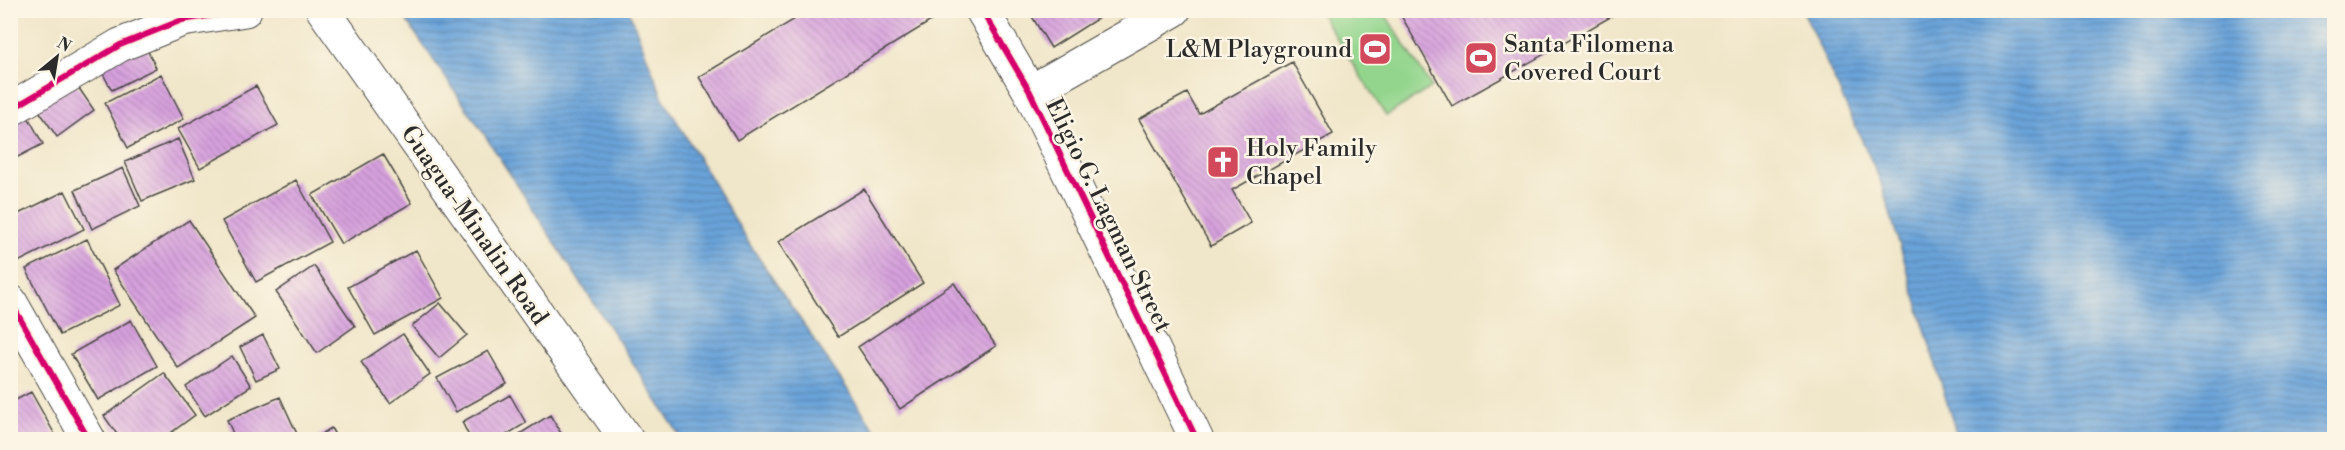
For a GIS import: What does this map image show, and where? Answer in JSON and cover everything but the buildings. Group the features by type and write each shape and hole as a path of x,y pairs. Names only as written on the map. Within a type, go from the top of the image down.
{"street":[{"path":"10,110 120,45 182,20 245,10"},
{"name":"Guagua-Minalin Road","path":"323,10 627,440"},
{"name":"Eligio G. Lagman Street","path":"982,10 1029,92 1197,440"},
{"path":"1029,92 1174,10"},
{"path":"10,301 89,440"}],"green space":[{"name":"L&M Playground","path":"1319,11 1383,11 1432,87 1386,116"}],"water":[{"path":"400,11 629,11 663,98 750,245 881,439 682,439 486,137"},
{"path":"1803,11 2334,11 2334,439 1958,439 1880,180"}],"cycle path":[{"path":"10,110 120,45 182,20 245,10"},
{"path":"982,10 1030,92 1197,440"},
{"path":"10,301 89,440"}],"place":[{"name":"L&M Playground","path":"1375,49"},
{"name":"Santa Filomena Covered Court","path":"1481,58"},
{"name":"Holy Family Chapel","path":"1223,162"}]}
